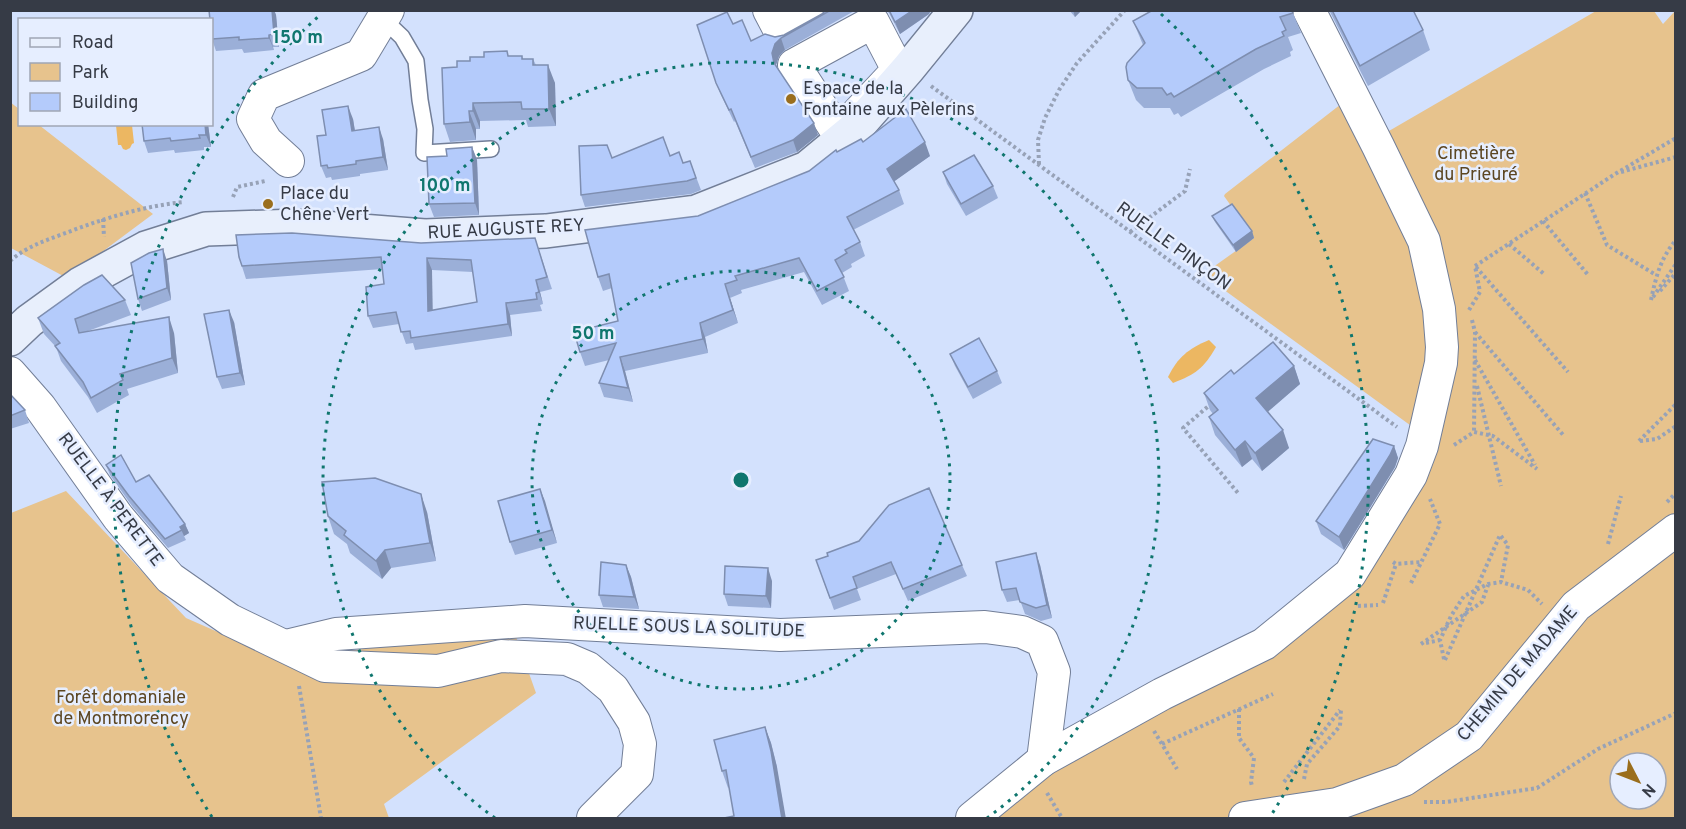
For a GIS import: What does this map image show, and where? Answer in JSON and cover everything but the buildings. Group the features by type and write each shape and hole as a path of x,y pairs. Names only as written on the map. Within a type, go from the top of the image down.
{"street":[{"path":"769,10 780,31 818,10"},
{"name":"RUE AUGUSTE REY","path":"10,339 29,321 80,284 146,248 206,229 297,226 425,236 546,231 696,212 807,168 858,126 956,10"},
{"path":"972,819 1043,760 1162,694 1264,644 1350,574 1411,475 1422,446 1438,378 1442,347 1439,309 1424,241 1310,10"},
{"path":"276,171 266,141 253,119 264,95 361,55 386,15"},
{"name":"RUELLE À PERETTE","path":"10,374 40,406 118,517 170,578 230,620 325,666 438,671 501,656 567,659 588,668 613,689 634,722 640,744 637,774 593,819"},
{"name":"CHEMIN DE MADAME","path":"1249,805 1336,804 1404,780 1469,736 1576,606 1676,530"},
{"name":"RUELLE SOUS LA SOLITUDE","path":"289,648 336,634 525,621 780,635 985,627 1022,632 1042,641 1054,672 1043,760"}],"lane":[{"path":"386,15 416,61 425,129 424,153 491,149"}],"path":[{"path":"1039,165 1038,140 1045,118 1059,90 1077,63 1125,10"},
{"name":"RUELLE PINÇON","path":"908,69 1422,446"},
{"path":"1475,266 1585,193 1676,138"},
{"path":"1615,174 1676,157"},
{"path":"1130,232 1185,191 1190,169"},
{"path":"233,198 237,187 276,171"},
{"path":"1585,193 1607,245 1656,275"},
{"path":"1543,221 1589,276"},
{"path":"1651,300 1656,275 1666,252 1676,240"},
{"path":"1509,244 1544,274"},
{"path":"10,261 32,246"},
{"path":"1651,300 1676,264"},
{"path":"1474,358 1537,469 1493,436 1474,432 1474,358 1475,332 1469,310 1480,292 1475,266"},
{"path":"1475,266 1568,372"},
{"path":"1651,300 1676,273"},
{"path":"1475,332 1564,436"},
{"path":"1474,376 1501,486"},
{"path":"1218,398 1183,428 1238,493"},
{"path":"1676,404 1639,441 1657,439 1676,426"},
{"path":"1411,583 1440,524 1427,490"},
{"path":"1607,547 1621,496"},
{"path":"1502,582 1508,546 1500,535 1475,590 1445,660 1440,640 1464,596 1475,590 1488,584 1502,582 1528,590"},
{"path":"1358,606 1381,604 1396,564 1421,562"},
{"path":"1440,640 1421,644 1482,602 1488,584"},
{"path":"289,648 321,819"},
{"path":"1162,744 1273,694"},
{"path":"1239,709 1239,738 1254,758 1249,805"},
{"path":"1283,783 1341,709 1341,726 1307,764 1304,784"},
{"path":"1413,803 1446,802 1538,788 1598,749 1676,713"},
{"path":"1151,725 1177,769"}],"green space":[{"name":"Cimetière du Prieuré","path":"1596,11 1654,11 1663,24 1675,11 1675,818 972,818 1350,574 1411,475 1449,330 1382,135"},
{"path":"1345,101 1411,230 1438,338 1414,428 1205,276 1209,270 1254,238 1224,196 1225,194"},
{"path":"10,102 18,108 18,126 40,126 153,214 67,278 11,248"},
{"name":"Forêt domaniale de Montmorency","path":"66,491 186,618 279,659 514,631 536,693 384,804 389,818 11,818 11,513"}],"shaded area":[{"path":"116,126 132,126 134,143 126,150 118,145"},
{"path":"1209,340 1216,347 1203,365 1188,377 1173,383 1168,377 1180,359 1189,350"}],"place":[{"name":"Espace de la Fontaine aux Pèlerins","path":"791,99"},
{"name":"Place du Chêne Vert","path":"268,204"}]}
